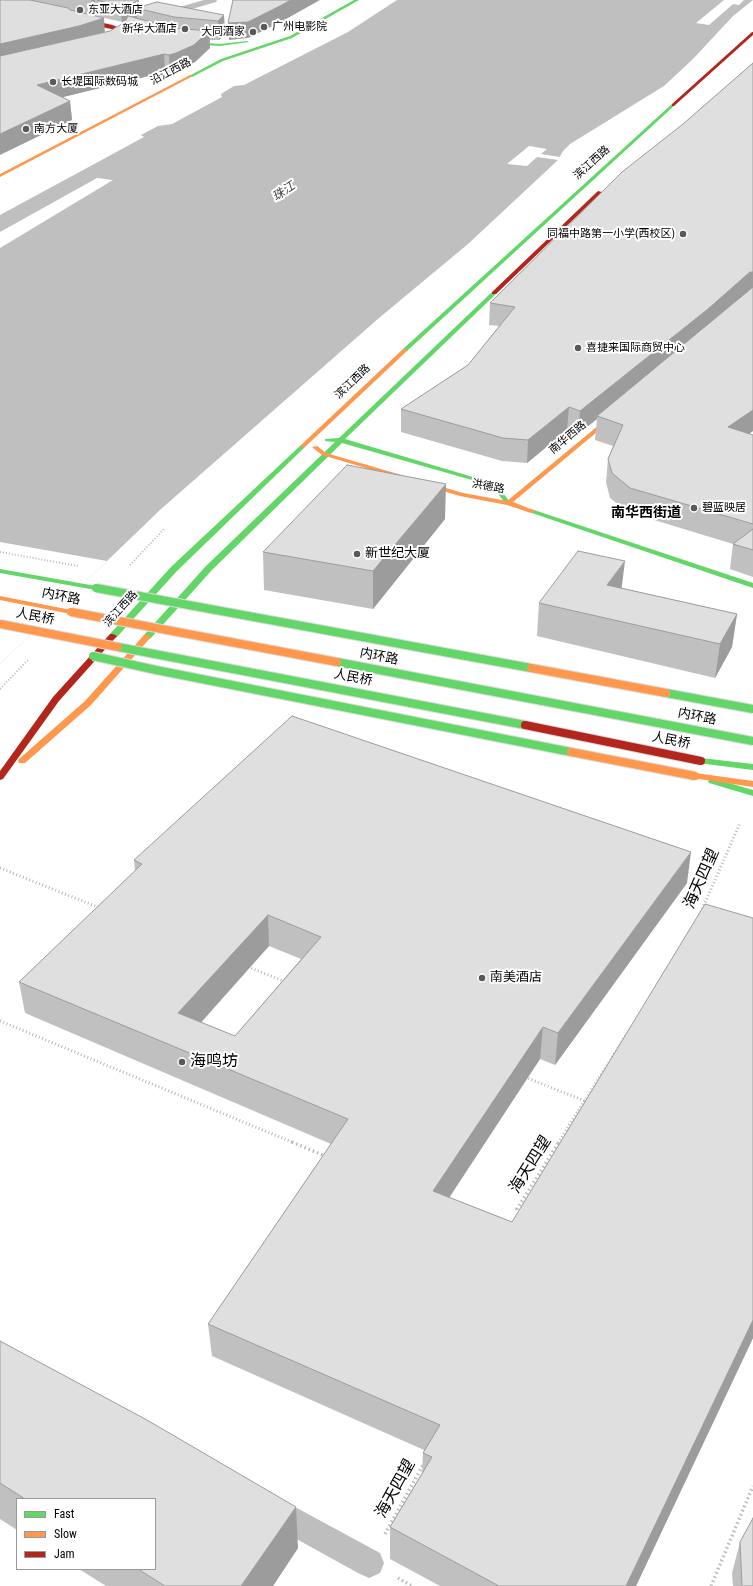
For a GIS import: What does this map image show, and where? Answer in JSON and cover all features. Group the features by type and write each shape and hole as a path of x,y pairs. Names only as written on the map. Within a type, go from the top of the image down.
{"main road":[{"name":"沿江西路","path":"2,173 222,60 291,38 357,0"},
{"path":"128,27 66,17 112,27 122,31 122,36 117,39 100,44 132,41"},
{"name":"沿江西路","path":"194,74 211,60 214,54 208,50 172,41 231,45 260,39 276,32"},
{"name":"滨江西路","path":"0,777 56,698 168,575 436,320 753,33"},
{"path":"0,780 88,703 209,568 324,454 606,186"},
{"name":"南华西路","path":"508,503 627,405"},
{"name":"洪德路","path":"308,442 340,440 481,481 497,490 508,503"},
{"name":"洪德路","path":"308,442 324,454 462,495 508,503"},
{"path":"508,503 753,586"},
{"name":"内环路","path":"0,570 753,709"},
{"name":"内环路","path":"0,598 753,742"},
{"name":"人民桥","path":"0,624 485,717 701,761"},
{"path":"86,655 695,776 753,784"},
{"path":"701,761 753,767"},
{"path":"701,761 753,771"},
{"path":"695,776 753,793"}],"street":[{"path":"148,19 213,0"}],"lane":[{"path":"251,1499 369,1563"}],"path":[{"path":"127,568 164,530"},
{"path":"0,689 30,658"},
{"name":"海天四望","path":"700,914 740,823"},
{"path":"0,868 104,910"},
{"path":"244,966 289,983"},
{"path":"0,1021 330,1158"},
{"name":"海天四望","path":"522,1215 517,1209 634,1021"},
{"path":"519,1074 585,1101"},
{"name":"海天四望","path":"369,1563 426,1460"},
{"path":"711,1586 753,1486"}],"water":[{"name":"珠江","path":"397,0 753,0 733,16 693,59 664,86 570,144 563,151 558,160 468,244 379,318 161,509 0,664 0,215 144,137 141,135 158,126 172,124 222,97 221,94 234,86 244,85 348,32"}],"pier":[{"path":"724,0 744,0 739,5 733,4 709,25 696,23"},
{"path":"529,146 547,149 541,154 560,157 558,160 537,157 527,166 507,164"},
{"path":"97,178 113,180 0,248 0,232"},
{"path":"0,542 107,561 0,664"}],"building":[{"path":"0,0 30,0 68,8 70,10 104,18 79,26 0,44"},
{"path":"97,0 136,0 139,1 120,6"},
{"path":"233,0 291,0 248,22 228,23"},
{"path":"157,2 224,15 218,21 174,17 136,8"},
{"path":"128,16 174,28 209,31 194,45 176,53 169,55 164,54 37,85 70,101 0,134 0,56 110,31 125,22"},
{"path":"753,63 753,272 750,272 708,309 580,411 569,407 528,440 503,438 401,409 468,365 515,307 490,303 622,172 683,124"},
{"path":"753,287 753,410 728,427 753,435 753,524 630,488 612,473 608,459 623,425 597,416"},
{"path":"347,465 446,484 373,571 263,552"},
{"path":"753,529 753,550 733,544"},
{"path":"578,551 625,561 607,585 737,614 720,644 539,603"},
{"path":"292,716 691,852 558,1033 543,1027 433,1191 512,1222 705,904 753,918 753,1320 626,1586 499,1586 390,1527 432,1457 423,1453 440,1425 208,1324 348,1119 19,982 142,864 134,860","holes":["268,915 321,937 235,1036 178,1013"]},
{"path":"0,1341 147,1420 296,1507 241,1586 165,1586 140,1570 156,1570 156,1498 23,1498 0,1483"},
{"path":"753,1518 753,1586 742,1586 740,1542"}],"traffic: fast":[{"path":"191,76 222,60 291,37 357,0"},
{"path":"179,42 220,45 247,42"},
{"path":"405,350 673,105"},
{"path":"147,637 209,568 242,535 494,293"},
{"path":"327,440 340,440 481,481 497,489 507,502"},
{"path":"113,636 174,569 303,446"},
{"path":"531,511 753,586"},
{"path":"0,571 96,588"},
{"path":"96,588 531,668"},
{"path":"118,647 525,725"},
{"path":"93,656 156,670 571,752"},
{"path":"337,662 753,741"},
{"path":"666,693 753,709"},
{"path":"701,761 753,767"},
{"path":"712,781 753,793"}],"traffic: slow":[{"path":"0,176 191,76"},
{"path":"303,446 405,350"},
{"path":"508,503 618,412"},
{"path":"315,447 324,454 394,475 462,495 508,503 531,511"},
{"path":"0,598 71,612"},
{"path":"71,612 337,662"},
{"path":"0,624 118,647"},
{"path":"22,761 88,703 147,637"},
{"path":"531,668 666,693"},
{"path":"571,752 695,776"},
{"path":"695,776 753,784"}],"traffic: jam":[{"path":"74,19 112,27 122,31 122,36 106,43"},
{"path":"673,105 753,33"},
{"path":"494,293 600,192"},
{"path":"0,777 56,699 113,636"},
{"path":"525,725 701,761"}],"place":[{"name":"东亚大酒店","path":"80,10"},
{"name":"广州电影院","path":"264,27"},
{"name":"新华大酒店","path":"185,29"},
{"name":"大同酒家","path":"253,32"},
{"name":"长堤国际数码城","path":"53,82"},
{"name":"南方大厦","path":"26,129"},
{"name":"同福中路第一小学(西校区)","path":"683,234"},
{"name":"喜捷来国际商贸中心","path":"578,348"},
{"name":"碧蓝映居","path":"694,508"},
{"name":"新世纪大厦","path":"357,554"},
{"name":"南美酒店","path":"482,978"},
{"name":"海鸣坊","path":"182,1062"}],"district":[{"name":"南华西街道","path":"646,513"}]}
